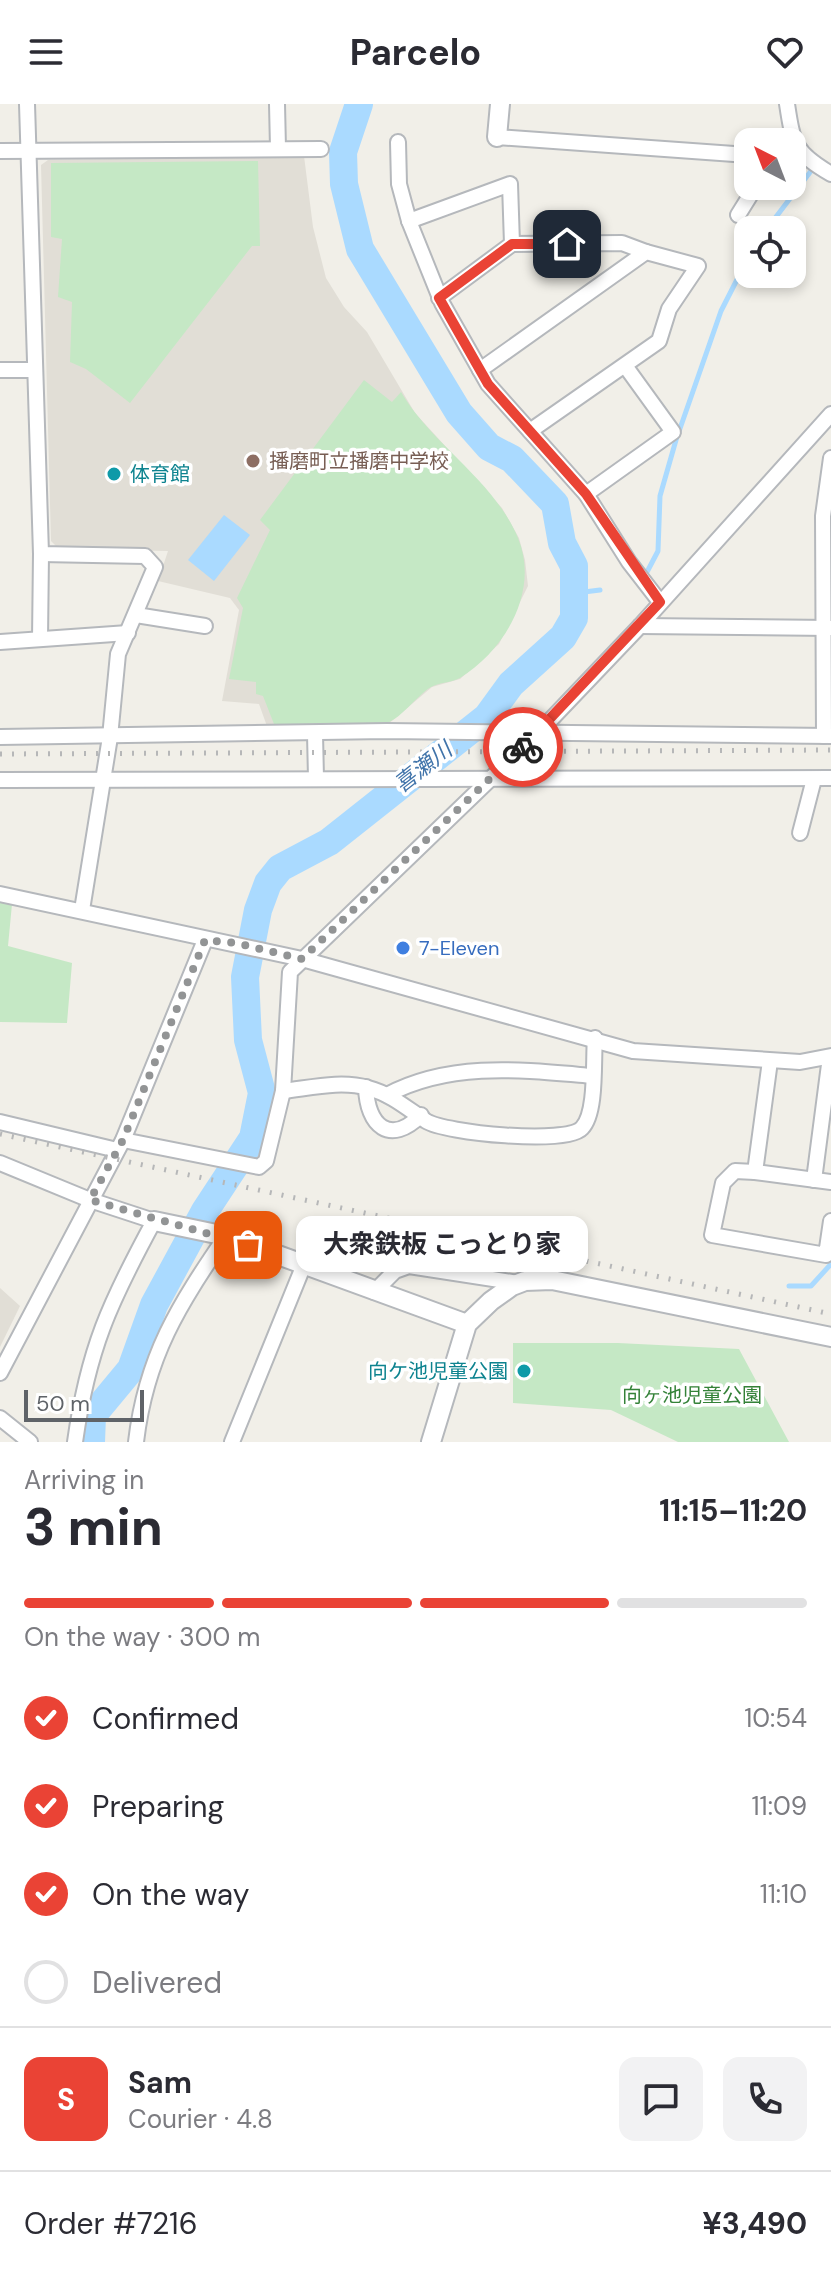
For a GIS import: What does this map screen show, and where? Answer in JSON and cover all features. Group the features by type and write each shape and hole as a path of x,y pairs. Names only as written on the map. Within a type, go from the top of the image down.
{"street":[{"path":"27,104 41,554 40,639"},
{"path":"277,104 278,148"},
{"path":"500,104 497,137 734,154"},
{"path":"787,104 791,128"},
{"path":"398,142 399,184 409,221 439,298 480,370 488,384 586,494 660,602"},
{"path":"0,151 321,149"},
{"path":"806,162 831,174"},
{"path":"409,221 510,184 512,244"},
{"path":"738,215 747,200"},
{"path":"439,298 512,244 622,243 698,266 669,309 659,341 626,367 530,431"},
{"path":"480,370 646,252"},
{"path":"586,494 673,432 626,367"},
{"path":"0,370 35,370"},
{"path":"0,1122 259,1167 266,1161 283,1091 290,972 539,732 830,419"},
{"path":"0,737 387,731 828,736 827,516 831,458"},
{"path":"41,554 145,556 155,567 118,654 110,737 82,910"},
{"path":"136,615 205,626"},
{"path":"640,626 826,628"},
{"path":"0,642 128,633"},
{"path":"315,734 316,778"},
{"path":"0,780 104,777 831,778"},
{"path":"800,833 814,779"},
{"path":"0,894 302,959 633,1051 800,1062 830,1056 814,1180"},
{"path":"0,1373 120,1145 205,940"},
{"path":"283,1091 347,1084 366,1087 387,1095 421,1115 427,1122 490,1134 567,1137 582,1129 590,1115 595,1038"},
{"path":"755,1172 770,1061"},
{"path":"387,1095 414,1081 490,1070 592,1076"},
{"path":"366,1087 366,1104 376,1123 395,1132 406,1130 421,1115"},
{"path":"0,1163 90,1200 154,1221 226,1236 303,1267 467,1324"},
{"path":"831,1182 735,1171 723,1183 712,1235 826,1255 831,1221"},
{"path":"75,1442 91,1356 108,1308 154,1221"},
{"path":"136,1442 149,1375 163,1337 175,1310 226,1236"},
{"path":"374,1292 395,1271 409,1266 518,1283 552,1280 831,1337"},
{"path":"232,1442 303,1267"},
{"path":"485,1277 495,1285 498,1295"},
{"path":"431,1442 467,1324 498,1295 518,1283"},
{"path":"0,1418 30,1442"}],"shaded area":[{"name":"播磨町立播磨中学校","path":"304,156 313,227 326,278 344,307 367,332 415,413 502,508 519,538 525,560 528,586 499,644 460,679 432,687 387,725 268,729 259,704 222,701 239,610 230,598 158,581 168,551 59,549 51,541 41,165 48,160"},
{"path":"0,1288 20,1306 0,1347"}],"green space":[{"path":"258,161 260,246 252,246 130,403 86,369 70,362 72,302 58,297 62,239 51,237 51,163"},
{"path":"364,380 392,402 401,392 429,429 494,498 518,538 524,558 525,578 521,598 504,635 491,652 457,680 431,687 389,722 357,727 274,724 263,696 256,694 256,682 229,679 243,608 237,598 270,530 260,520"},
{"path":"0,902 12,904 8,946 72,963 67,1023 0,1022"},
{"name":"向ヶ池児童公園","path":"513,1343 618,1343 739,1349 789,1442 678,1442 611,1410 513,1403"}],"water":[{"path":"224,515 250,535 214,581 188,560"}],"waterway":[{"name":"喜瀬川","path":"91,1442 92,1416 131,1369 154,1305 205,1211 253,1138 262,1093 248,1040 245,977 258,910 268,883 280,868 329,842 487,717 511,684 563,637 574,618 574,566 562,543 555,504 512,459 489,447 459,413 360,249 344,184 343,152 359,104"},
{"path":"777,216 811,171"},
{"path":"647,572 658,551 660,496 676,440 721,311 734,285"},
{"path":"576,593 600,590"},
{"path":"789,1286 811,1286 831,1264"}],"railway":[{"path":"0,754 831,750"},
{"path":"0,1134 831,1314"}],"way so far":[{"path":"248,1245 226,1236 154,1221 90,1200 123,1140 205,940 236,943 302,959 523,747"}],"place":[{"name":"播磨町立播磨中学校","path":"253,461"},
{"name":"体育館","path":"114,474"},
{"name":"7-Eleven","path":"403,948"},
{"name":"大衆鉄板 こっとり家","path":"248,1245"},
{"name":"向ケ池児童公園","path":"524,1371"}],"route":[{"path":"523,747 660,602 629,562 586,494 488,384 439,298 512,244 567,244"}]}
